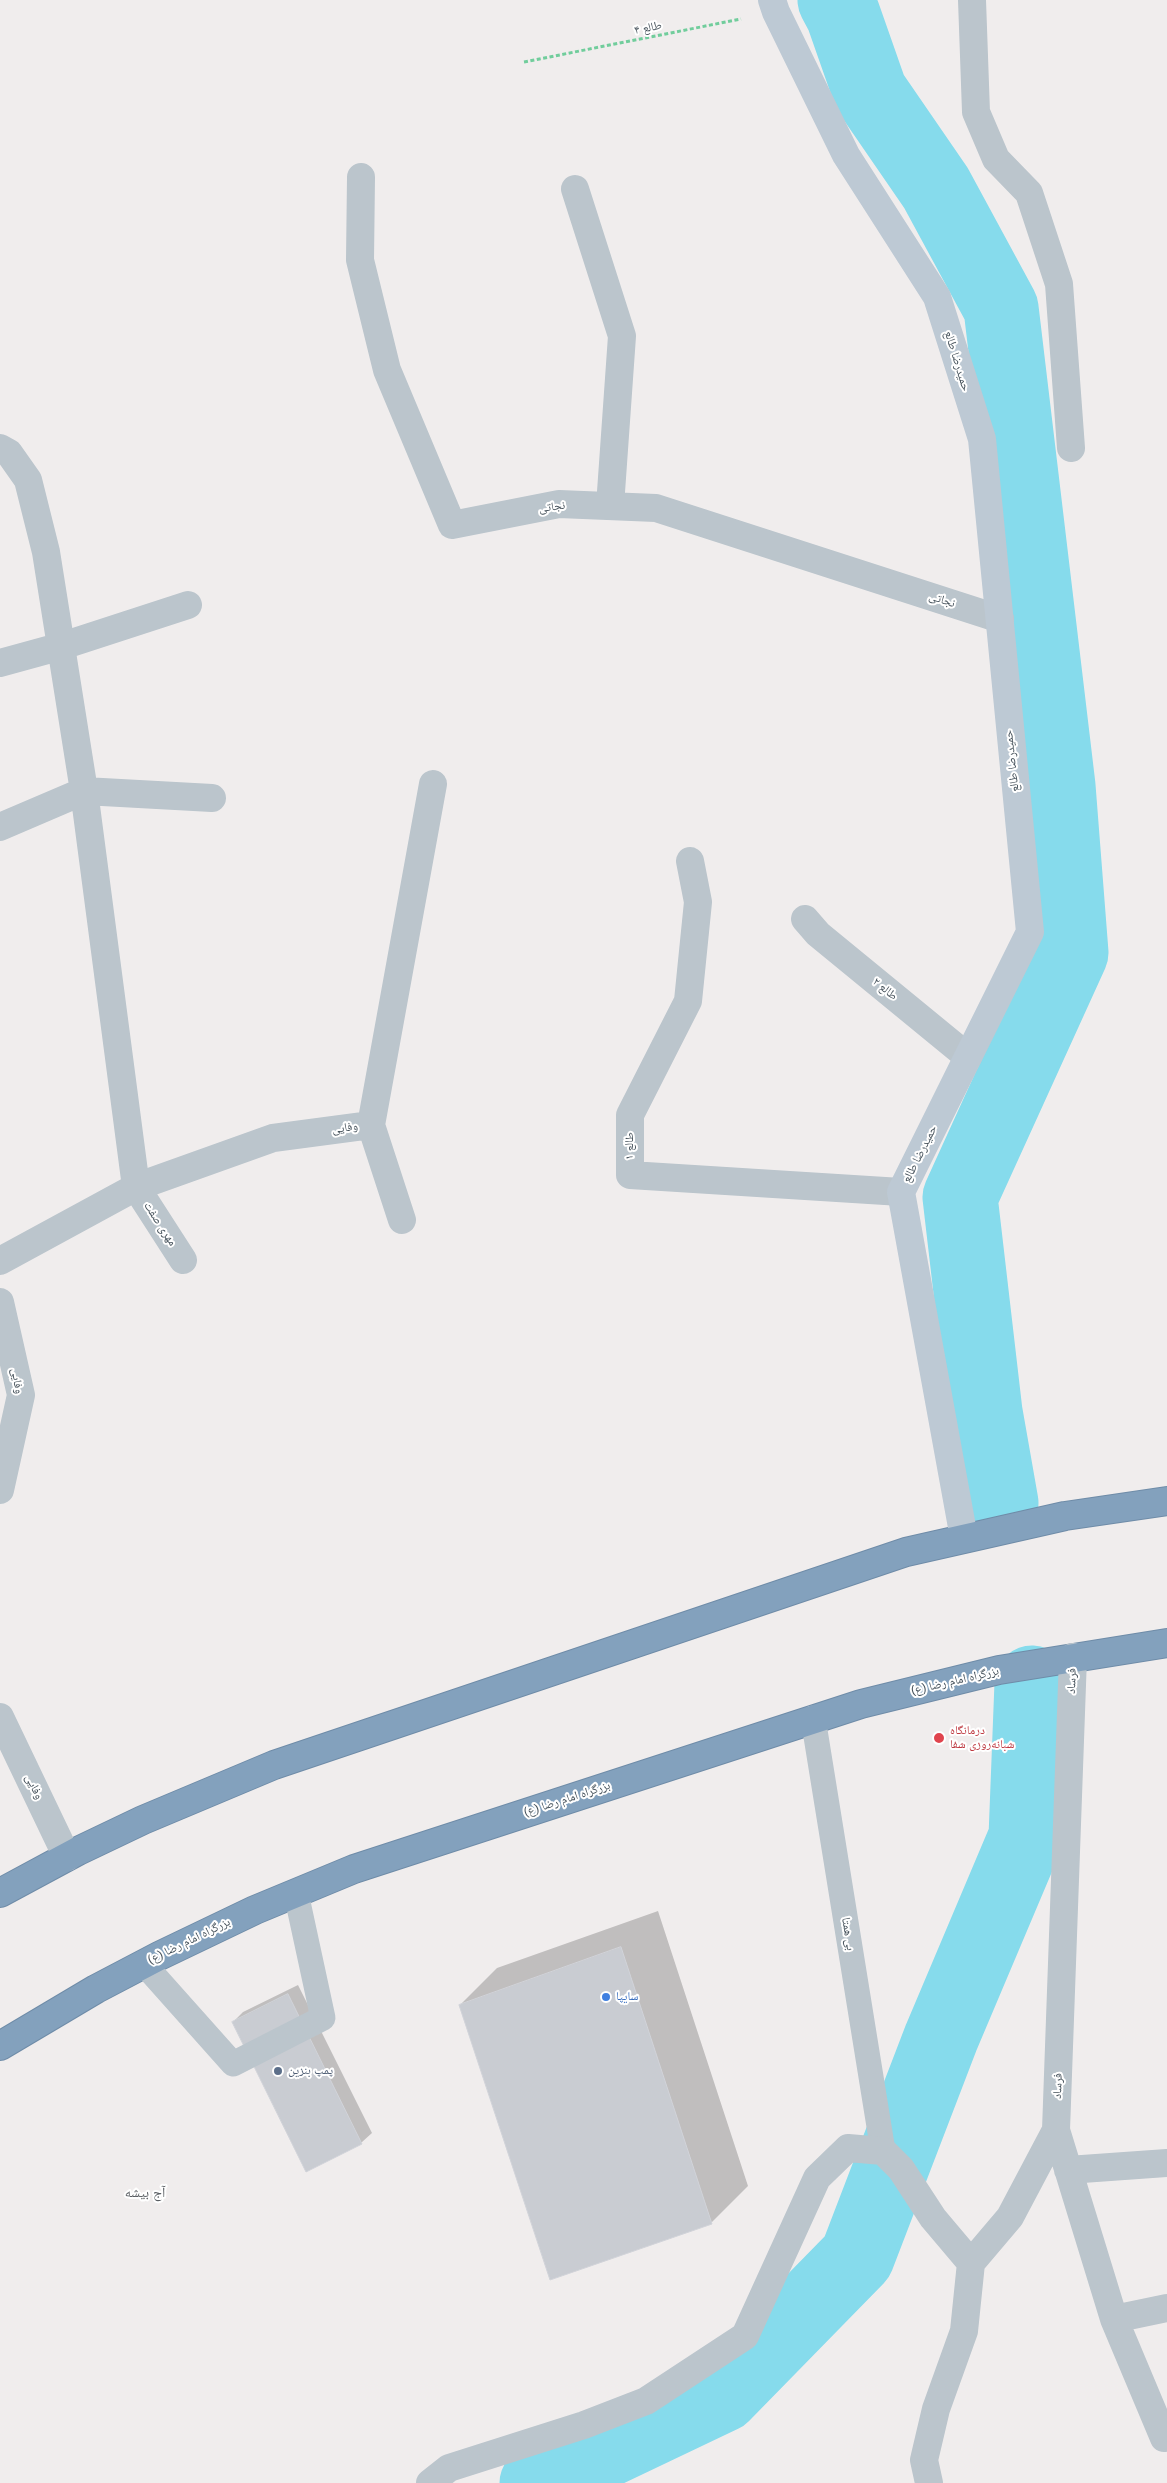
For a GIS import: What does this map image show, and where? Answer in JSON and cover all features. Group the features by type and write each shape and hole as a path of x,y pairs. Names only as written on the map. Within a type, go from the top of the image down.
{"highway":[{"path":"0,1893 142,1820 274,1765 897,1556 964,1538 1065,1516 1167,1501"},
{"name":"بزرگراه امام رضا (ع)","path":"0,2046 143,1964 223,1924 354,1869 813,1718 964,1678 1073,1657 1167,1643"}],"main road":[{"name":"حمیدرضا طالع","path":"774,6 846,154 938,297 982,439 1030,932 901,1192 964,1538"}],"street":[{"path":"972,0 976,112 996,159 1029,193 1059,284 1071,448"},
{"name":"نجاتی","path":"361,177 360,260 387,370 452,525 559,504 656,508 1000,619"},
{"path":"576,189 622,336 610,506"},
{"path":"0,448 9,454 28,480 46,552 84,791 136,1187"},
{"path":"0,662 62,646 188,605"},
{"name":"وفایی","path":"0,1262 136,1187 273,1138 371,1125 433,784"},
{"path":"0,827 84,791 212,798"},
{"name":"طالع ۱","path":"690,861 698,902 688,1001 630,1116 630,1175 901,1192"},
{"name":"طالع ۲","path":"805,919 818,934 968,1057"},
{"path":"371,1125 402,1220"},
{"name":"مهری صفت","path":"136,1187 183,1260"},
{"name":"وفایی","path":"0,1302 10,1395 0,1490"},
{"name":"فرساد","path":"971,2263 1010,2217 1056,2130 1073,1657"},
{"name":"وفایی","path":"0,1717 67,1857"},
{"path":"1056,2130 1114,2319 1164,2438"},
{"path":"430,2483 449,2468 584,2424 646,2401 745,2336 817,2178 848,2148 890,2158 933,2218 971,2263 964,2332 936,2410 924,2460 929,2483"},
{"path":"1068,2170 1167,2163"},
{"path":"1114,2319 1167,2308"}],"lane":[{"name":"بی همتا","path":"813,1718 890,2158"},
{"path":"143,1964 233,2064 323,2018 296,1893"}],"path":[{"name":"طالع ۴","path":"524,62 774,6"}],"building":[{"path":"621,1947 712,2224 550,2280 459,2005"},
{"path":"288,1994 362,2144 306,2172 232,2022"}],"waterway":[{"path":"835,0 843,15 870,92 936,188 1001,308 1058,786 1071,953 960,1197 985,1412 1001,1503"},
{"path":"537,2483 722,2395 857,2257 941,2038 1026,1837 1032,1683"}],"place":[{"name":"درمانگاه شبانه‌روزی شفا","path":"939,1738"},
{"name":"سایپا","path":"606,1997"},
{"name":"پمپ بنزین","path":"278,2071"}],"district":[{"name":"آج بیشه","path":"145,2193"}]}
